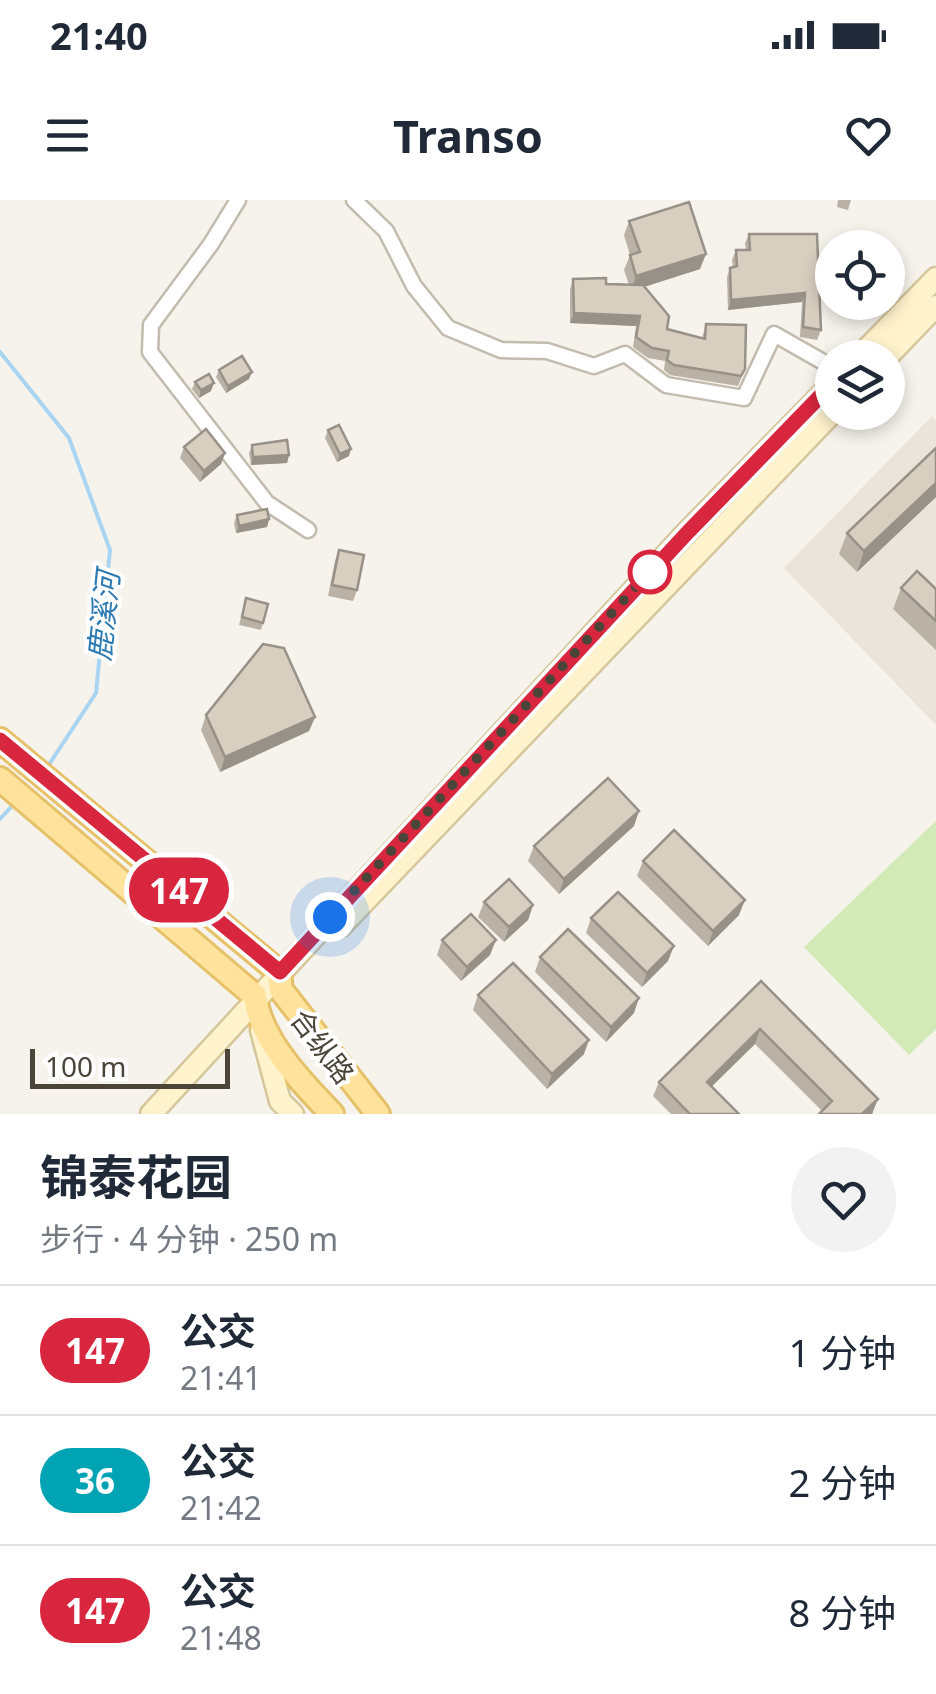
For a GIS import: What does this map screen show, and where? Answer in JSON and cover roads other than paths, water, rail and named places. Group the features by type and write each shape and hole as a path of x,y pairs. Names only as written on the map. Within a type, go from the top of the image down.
{"main road":[{"name":"合纵路","path":"0,740 280,981 378,1114"},
{"name":"合纵路","path":"0,779 256,1005 305,1086 332,1114"}],"street":[{"path":"238,200 212,244 151,325 150,352 267,503 308,530"},
{"path":"354,200 386,231 414,286 448,328 500,350 547,350 594,366 624,354 666,385 744,398 774,334 815,357"},
{"path":"876,340 936,278"},
{"path":"903,340 936,306"},
{"path":"280,981 688,532 815,401"},
{"path":"151,1114 816,430"},
{"path":"166,1114 256,1005"},
{"path":"256,1005 280,1102 293,1114"}],"waterway":[{"name":"鹿溪河","path":"0,352 69,438 110,550 96,693 48,766"},
{"name":"鹿溪河","path":"0,819 15,803"}]}
